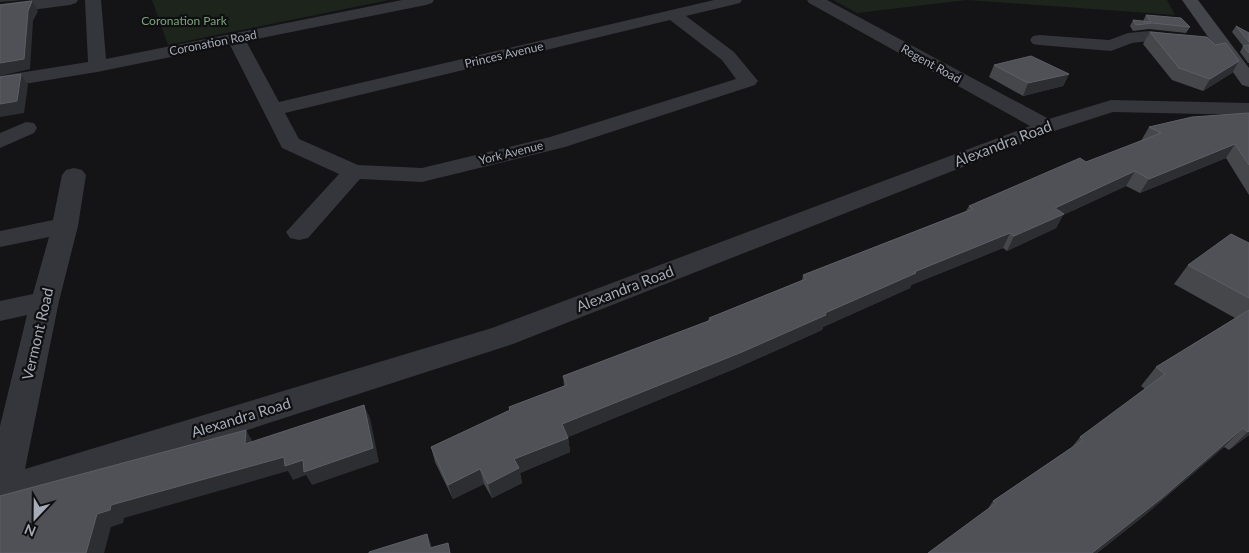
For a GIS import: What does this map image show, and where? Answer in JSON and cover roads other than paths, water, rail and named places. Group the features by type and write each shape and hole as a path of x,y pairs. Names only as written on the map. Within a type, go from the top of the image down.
{"street":[{"path":"0,9 70,0"},
{"path":"93,0 97,66"},
{"name":"Coronation Road","path":"0,82 97,66 426,0"},
{"name":"Princes Avenue","path":"273,110 734,0"},
{"name":"Regent Road","path":"815,0 1047,127"},
{"path":"1190,0 1249,81"},
{"name":"York Avenue","path":"235,38 290,143 354,172 422,175 557,142 748,81 728,56 673,15"},
{"path":"1039,40 1111,46 1128,38 1148,36 1221,44"},
{"name":"Alexandra Road","path":"1,492 502,336 1047,127 1112,106 1249,109"},
{"path":"0,141 26,128"},
{"path":"299,232 354,172"},
{"name":"Vermont Road","path":"1,492 45,301 66,226 74,175"},
{"path":"0,239 66,226"},
{"path":"0,311 45,301"}],"park label":[{"name":"Coronation Park","path":"184,21"}]}
